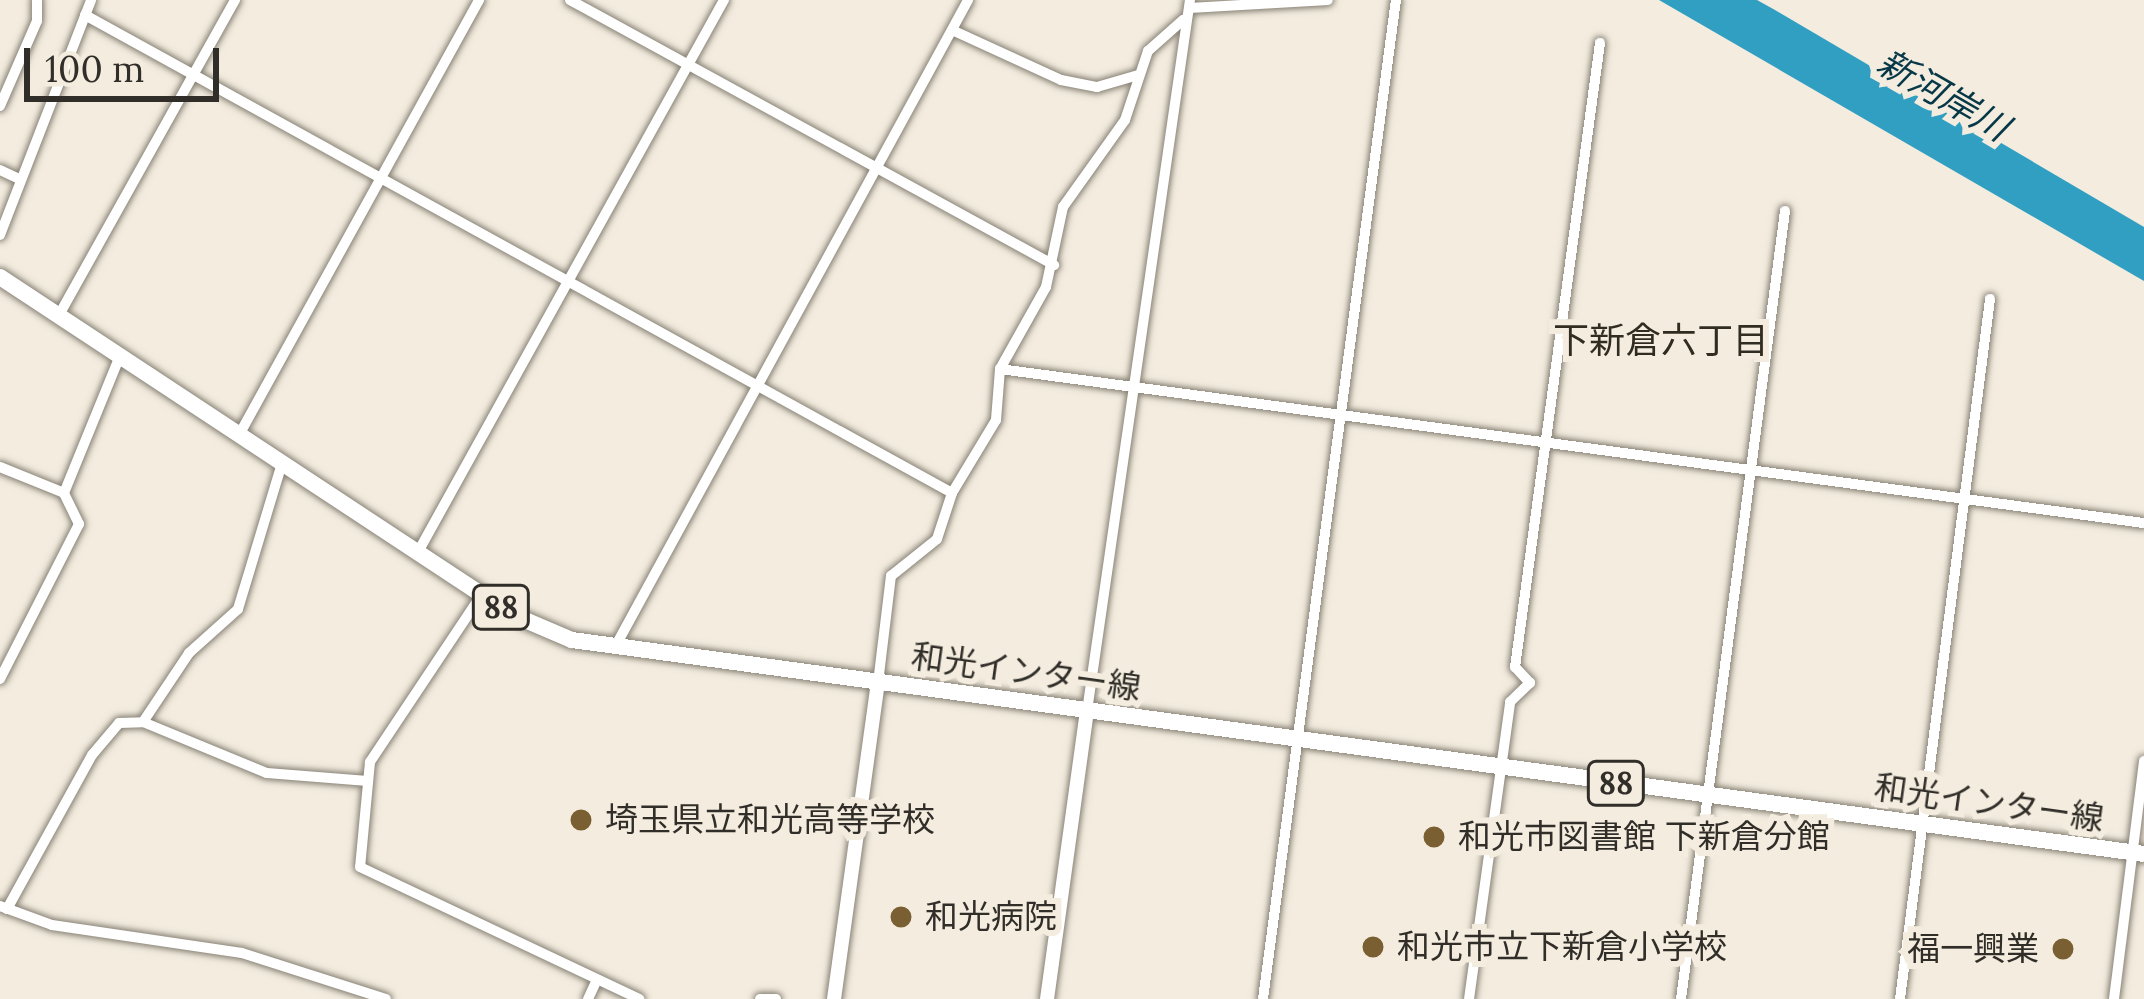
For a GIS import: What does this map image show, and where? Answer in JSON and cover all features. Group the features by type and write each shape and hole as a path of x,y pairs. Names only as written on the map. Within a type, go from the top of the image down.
{"main road":[{"name":"和光インター線","path":"0,277 545,632 615,647 2138,853"}],"street":[{"path":"0,106 37,21 37,0"},
{"path":"0,235 91,0"},
{"path":"59,315 235,0"},
{"path":"239,434 479,0"},
{"path":"570,0 1054,265"},
{"path":"418,552 724,0"},
{"path":"615,647 968,0"},
{"path":"834,999 891,576 937,539 952,493 996,420 1000,369 1054,265 1064,207 1125,120 1148,51 1188,9 1328,0"},
{"path":"1263,999 1396,0"},
{"path":"1047,999 1188,9"},
{"path":"85,15 952,493"},
{"path":"952,30 1061,80 1096,87 1138,75"},
{"path":"1469,999 1510,702 1530,683 1515,667 1600,43"},
{"path":"0,170 20,180"},
{"path":"1682,999 1786,211"},
{"path":"1900,999 1990,299"},
{"path":"64,493 120,356"},
{"path":"1000,369 2144,523"},
{"path":"143,722 189,653 238,610 282,463"},
{"path":"0,467 64,493 79,524 0,679"},
{"path":"482,594 370,762 362,872 639,999"},
{"path":"368,781 267,773 143,722 119,723 105,736 4,907 67,928 242,953 386,999"},
{"path":"2114,999 2138,853 2144,761"},
{"path":"587,999 597,980"},
{"path":"760,999 776,999"}],"water":[{"path":"1659,0 1757,0 1775,10 2144,227 2144,281"}],"place":[{"name":"埼玉県立和光高等学校","path":"581,820"},
{"name":"和光市図書館 下新倉分館","path":"1434,837"},
{"name":"和光病院","path":"901,917"},
{"name":"和光市立下新倉小学校","path":"1373,947"},
{"name":"福一興業","path":"2063,949"}],"district":[{"name":"下新倉六丁目","path":"1661,341"}],"water label":[{"name":"新河岸川","path":"1943,95"}]}
